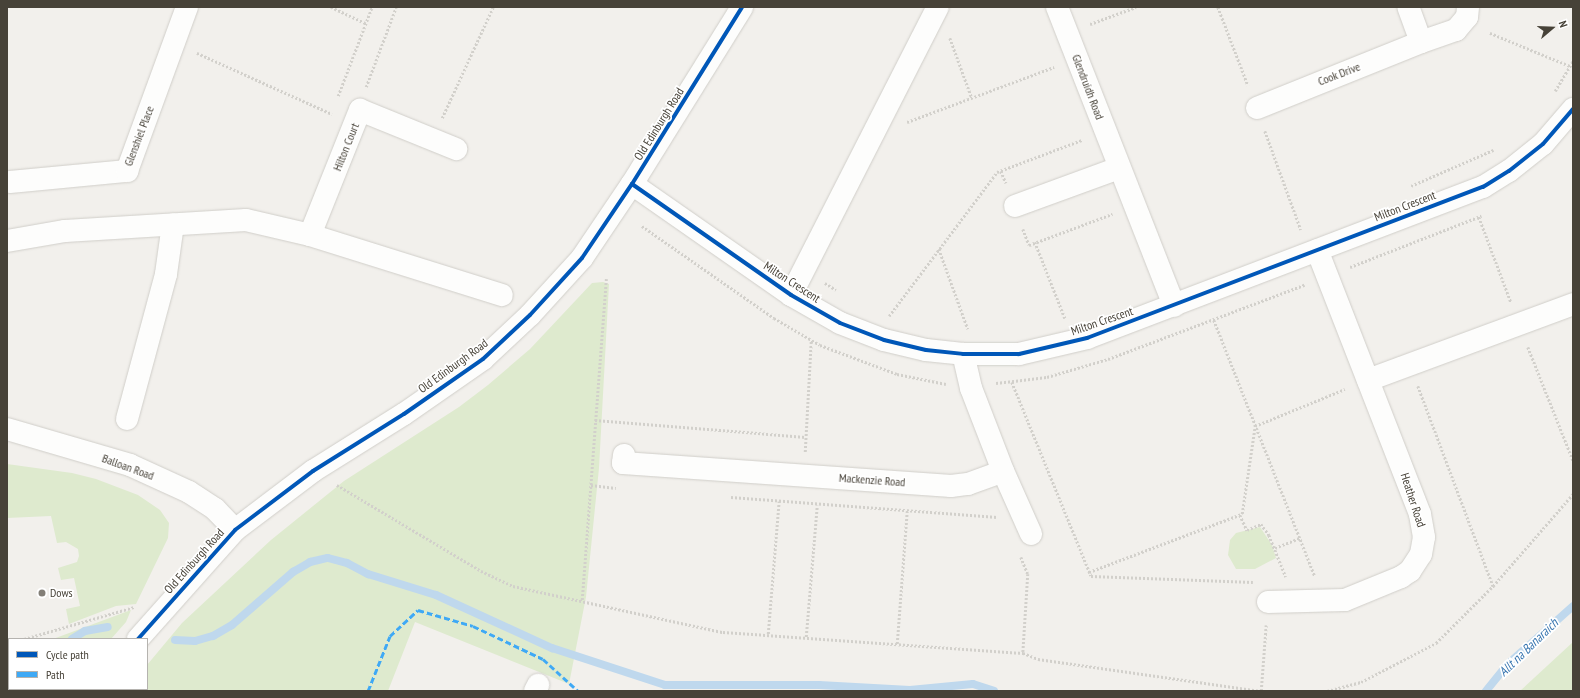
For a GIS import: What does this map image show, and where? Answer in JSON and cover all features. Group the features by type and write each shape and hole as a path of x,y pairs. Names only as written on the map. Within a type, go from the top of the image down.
{"street":[{"name":"Old Edinburgh Road","path":"139,638 235,530 314,471 404,414 483,359 530,315 582,258 632,184 742,7"},
{"name":"Milton Crescent","path":"791,296 938,7"},
{"name":"Glendruidh Road","path":"1057,7 1174,306"},
{"path":"1408,7 1422,42"},
{"name":"Cook Drive","path":"1257,108 1422,42 1456,30 1467,18 1468,7"},
{"name":"Glenshiel Place","path":"10,182 127,171 174,42 181,9"},
{"name":"Milton Crescent","path":"632,184 791,296 840,323 884,340 964,354 1019,354 1052,348 1174,306 1483,186 1510,170 1543,144 1573,109"},
{"name":"Hilton Court","path":"310,235 360,110 456,149"},
{"path":"1015,206 1119,168"},
{"path":"7,241 65,231 246,220 310,235 502,295"},
{"path":"127,419 166,274 173,224"},
{"name":"Heather Road","path":"1268,602 1345,600 1401,577 1410,570 1422,554 1424,537 1420,514 1317,250"},
{"path":"1368,380 1409,363 1573,304"},
{"path":"964,354 971,388 1003,471 1031,534"},
{"name":"Balloan Road","path":"7,429 130,465 188,492 215,509 235,530"},
{"name":"Mackenzie Road","path":"624,455 624,463 951,486 968,484 1003,471"}],"path":[{"path":"331,7 366,23"},
{"path":"337,101 372,7"},
{"path":"363,94 396,7"},
{"path":"432,138 493,7"},
{"path":"1067,32 1136,7"},
{"path":"1490,33 1570,66"},
{"path":"949,34 972,98"},
{"path":"174,42 331,115 334,108"},
{"path":"901,125 1077,58"},
{"path":"1552,95 1573,61"},
{"path":"889,316 997,172 1105,131"},
{"path":"1403,189 1461,166 1498,148"},
{"path":"1479,217 1519,324 1573,460"},
{"path":"1294,233 1308,227"},
{"path":"1035,242 1065,320"},
{"path":"939,249 968,329"},
{"path":"826,275 824,282 840,293"},
{"path":"582,600 606,279"},
{"path":"884,315 895,318"},
{"path":"1058,322 1072,318"},
{"path":"1214,320 1317,582"},
{"path":"962,329 974,330"},
{"path":"805,475 805,437 811,340"},
{"path":"1409,363 1493,586"},
{"path":"1255,426 1368,380"},
{"path":"314,471 481,571 512,586 582,600 723,632 1023,653 1038,659 1260,691 1269,583 1091,576 1012,382"},
{"path":"595,420 805,437"},
{"path":"1089,572 1242,514 1255,426"},
{"path":"591,485 622,488"},
{"path":"1327,691 1362,682 1431,646 1448,634 1493,586 1573,494"},
{"path":"724,497 999,518"},
{"path":"768,634 779,501"},
{"path":"806,637 817,505"},
{"path":"897,644 907,511"},
{"path":"1240,515 1247,530 1260,524 1275,548 1288,585"},
{"path":"1275,548 1300,538"},
{"path":"1020,553 1028,574 1023,653"},
{"path":"27,638 134,607"}],"green space":[{"path":"603,282 609,284 599,468 586,597 569,684 415,622 388,691 128,691 148,690 148,664 182,623 271,540 344,481 459,407 488,385 530,349 592,283"},
{"path":"7,464 72,473 96,479 138,495 160,510 169,523 168,538 136,604 116,606 69,624 66,609 80,606 74,578 61,580 58,568 77,562 79,556 78,549 66,542 57,543 51,516 7,518"},
{"path":"1260,527 1272,545 1276,558 1255,569 1236,569 1228,555 1230,540 1236,533"},
{"path":"131,610 126,622 112,638 56,638"},
{"path":"1573,642 1573,691 1520,691"},
{"path":"8,658 8,690 37,690 7,691"}],"waterway":[{"path":"175,640 195,641 213,636 232,625 293,572 310,562 328,558 347,563 368,574 436,595 552,648 665,685 819,685 910,690 973,684 994,691"},
{"name":"Allt na Banaraich","path":"1486,691 1508,664 1573,606"},
{"path":"74,638 85,631 108,627"}],"marked path":[{"path":"368,691 390,636 418,610 473,626 543,659 578,691"}],"cycle path":[{"path":"139,638 235,530 313,471 404,414 483,359 530,315 582,258 632,184 742,7"},
{"path":"632,184 791,295 840,323 884,340 926,350 963,354 1019,354 1087,338 1483,187 1509,171 1543,144 1573,109"}],"place":[{"name":"Dows","path":"42,593"}]}
